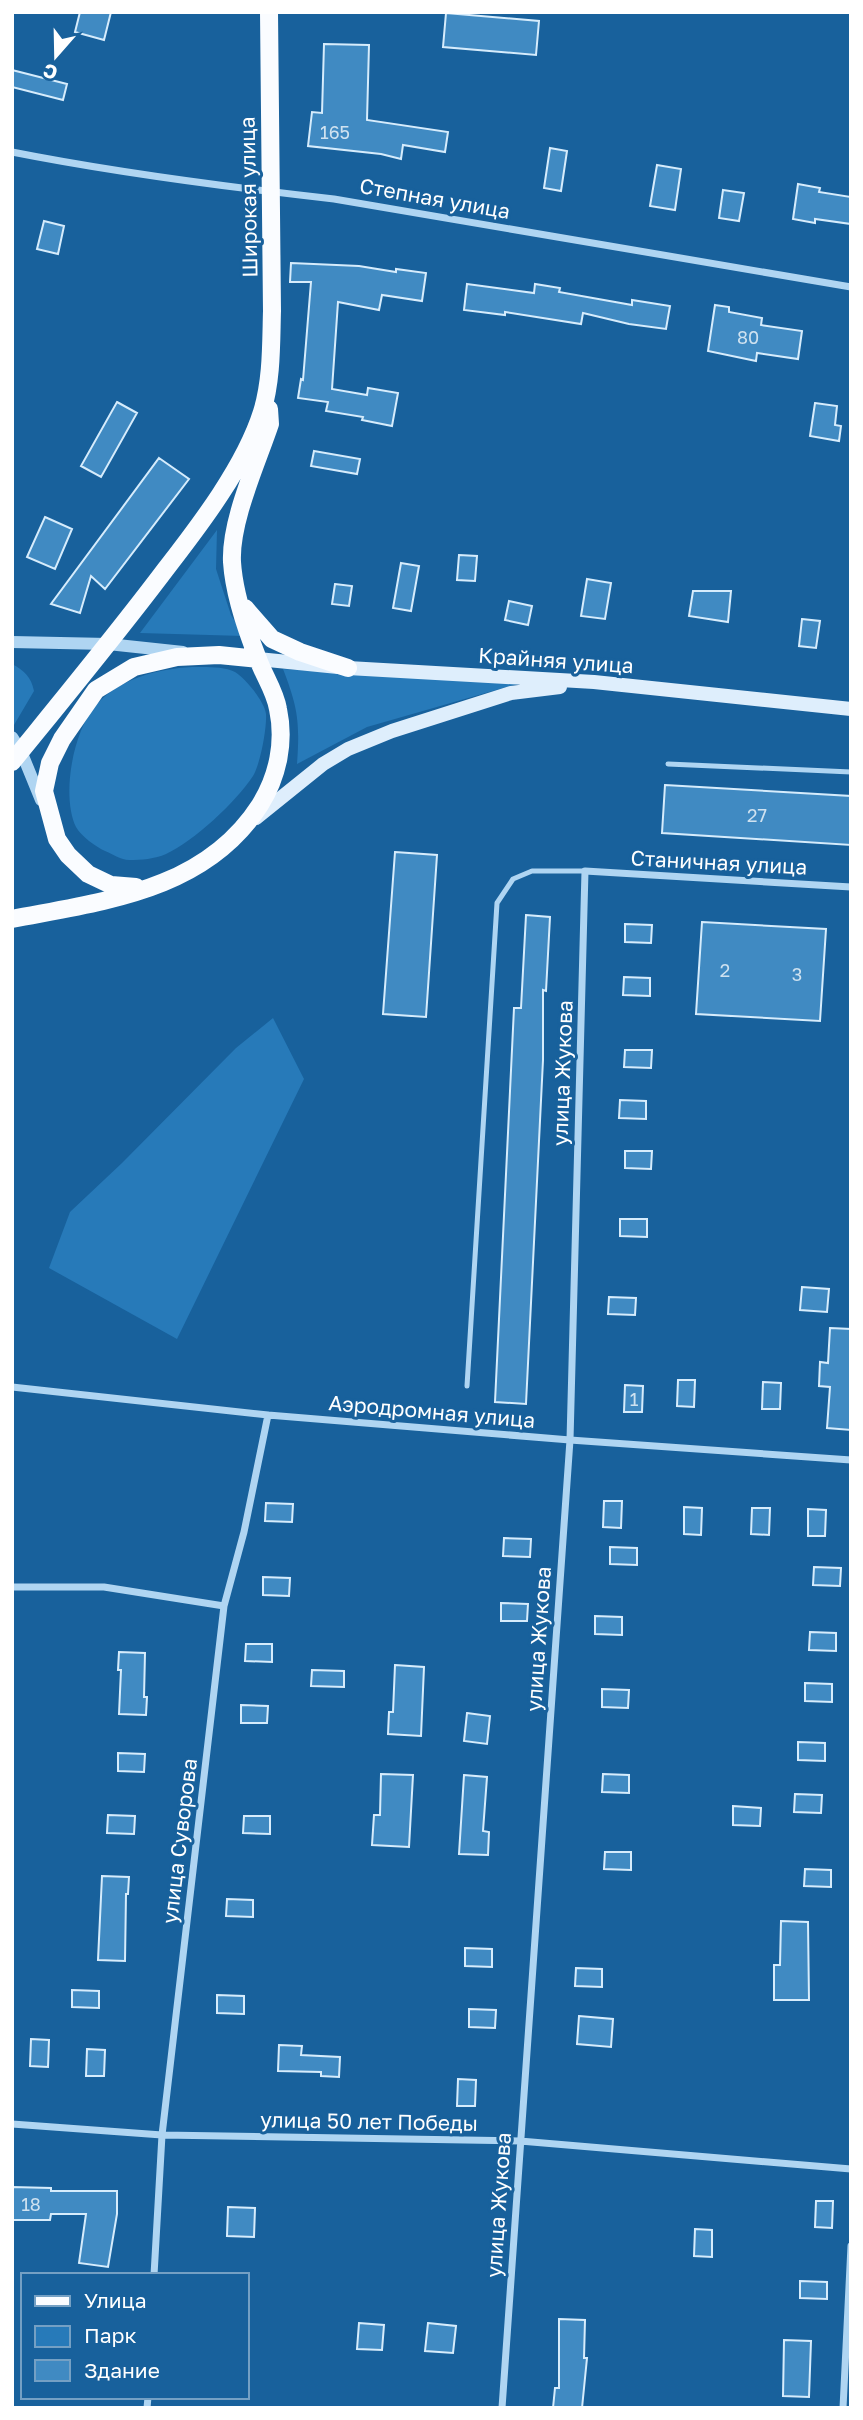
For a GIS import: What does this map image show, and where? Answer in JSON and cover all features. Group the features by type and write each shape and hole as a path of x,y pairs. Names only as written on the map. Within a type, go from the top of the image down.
{"main road":[{"name":"Широкая улица","path":"268,381 272,311 269,12"},
{"path":"247,825 273,778 280,752 278,705 258,659 239,600 232,560 237,520 270,424 268,381"},
{"path":"15,750 75,684 195,532 251,440 262,412 268,381"},
{"path":"239,600 272,639 300,652 348,668"},
{"path":"146,888 111,885 88,874 68,855 57,839 44,791 50,763 62,739 96,690 134,667 177,657 219,655 258,659"},
{"name":"Крайняя улица","path":"258,659 348,668 594,682 851,709"},
{"path":"12,919 101,901 186,874 226,846 247,825 323,764 369,740 511,693 594,682"},
{"path":"62,739 75,684"}],"street":[{"name":"Степная улица","path":"12,152 68,163 271,192 334,198 851,286"},
{"path":"12,642 108,644 219,655"},
{"path":"15,750 57,839"},
{"name":"Станичная улица","path":"585,872 851,887"},
{"name":"улица Жукова","path":"502,2408 570,1440 585,872"},
{"name":"Аэродромная улица","path":"12,1387 268,1415 851,1460"},
{"name":"улица Суворова","path":"154,2273 162,2135 224,1605 244,1532 268,1415"},
{"path":"12,1587 104,1587 224,1605"},
{"name":"улица 50 лет Победы","path":"12,2124 162,2135 520,2141 851,2169"},
{"path":"843,2408 851,2246"}],"lane":[{"path":"668,764 851,772"},
{"path":"467,1386 497,903 513,879 532,871 585,872"}],"green space":[{"path":"217,530 216,569 231,615 244,636 140,633"},
{"path":"12,664 27,675 34,691 14,725"},
{"path":"192,667 220,668 235,672 258,697 265,709 266,720 256,771 225,809 177,848 153,858 120,858 85,837 76,827 72,814 70,782 81,731 96,705 116,688 153,673"},
{"path":"283,669 517,684 367,727 297,764 297,715"},
{"path":"273,1018 304,1079 177,1339 49,1268 70,1212 236,1048"}],"building":[{"path":"80,12 111,12 104,40 75,32"},
{"path":"446,13 539,21 536,55 443,47"},
{"path":"324,44 369,45 367,120 448,132 445,152 403,145 401,159 381,154 308,146 312,112 322,113"},
{"path":"12,70 67,84 63,100 12,87"},
{"path":"550,148 567,151 561,191 544,188"},
{"path":"657,165 681,169 675,210 650,206"},
{"path":"798,184 820,188 819,192 851,197 851,224 793,219"},
{"path":"723,190 744,193 739,221 719,218"},
{"path":"44,221 64,226 58,254 37,249"},
{"path":"291,263 426,273 422,301 382,295 379,310 338,302 332,389 367,395 368,388 398,393 392,426 362,420 363,417 326,411 328,402 298,398 301,379 303,380 311,282 290,282"},
{"path":"467,284 534,293 535,284 560,288 559,292 632,305 632,300 670,306 666,329 583,313 581,324 505,312 505,315 464,310"},
{"path":"715,305 729,307 729,312 762,318 761,325 802,331 798,359 757,353 756,361 708,351"},
{"path":"117,402 137,413 101,477 81,466"},
{"path":"815,403 837,406 835,425 841,426 839,441 810,436"},
{"path":"314,451 360,459 357,474 311,466"},
{"path":"159,458 189,479 105,589 91,576 80,613 51,604"},
{"path":"45,517 72,529 55,569 27,557"},
{"path":"459,555 477,556 475,581 457,580"},
{"path":"401,563 419,566 411,611 393,608"},
{"path":"587,579 611,583 605,619 581,616"},
{"path":"335,584 352,586 349,606 332,604"},
{"path":"693,591 731,591 728,622 689,616"},
{"path":"509,601 532,606 528,625 505,620"},
{"path":"802,619 820,621 816,648 799,646"},
{"path":"665,785 851,796 851,845 662,833"},
{"path":"395,852 437,855 426,1017 383,1014"},
{"path":"526,915 550,917 546,991 543,990 543,1060 526,1404 495,1402 514,1008 521,1008"},
{"path":"702,922 826,929 820,1021 696,1014"},
{"path":"625,924 652,925 651,943 625,942"},
{"path":"624,977 650,978 650,996 623,995"},
{"path":"625,1050 652,1050 651,1068 624,1067"},
{"path":"620,1100 646,1101 646,1119 619,1118"},
{"path":"625,1151 652,1151 651,1169 625,1168"},
{"path":"620,1219 647,1219 647,1237 620,1236"},
{"path":"802,1287 829,1289 827,1312 800,1310"},
{"path":"609,1297 636,1298 635,1315 608,1314"},
{"path":"830,1328 851,1329 851,1430 827,1428 830,1387 819,1386 820,1362 828,1363"},
{"path":"678,1380 695,1380 694,1407 677,1406"},
{"path":"763,1382 781,1383 780,1409 762,1409"},
{"path":"625,1385 643,1386 642,1412 624,1412"},
{"path":"604,1501 622,1501 621,1528 603,1527"},
{"path":"266,1503 293,1504 292,1522 265,1521"},
{"path":"684,1507 702,1508 701,1535 684,1534"},
{"path":"752,1508 770,1508 769,1535 751,1534"},
{"path":"808,1509 826,1510 825,1536 808,1536"},
{"path":"504,1538 531,1539 530,1557 503,1556"},
{"path":"610,1547 637,1548 637,1565 610,1564"},
{"path":"814,1567 841,1568 840,1586 813,1585"},
{"path":"263,1577 290,1578 289,1596 263,1595"},
{"path":"501,1603 528,1604 527,1621 501,1621"},
{"path":"595,1616 622,1617 622,1635 595,1634"},
{"path":"810,1632 836,1633 836,1651 809,1650"},
{"path":"246,1644 272,1644 272,1662 245,1661"},
{"path":"119,1652 145,1653 146,1715 119,1714"},
{"path":"395,1665 424,1667 421,1736 388,1734 389,1712 393,1712"},
{"path":"312,1670 344,1671 344,1687 311,1686"},
{"path":"805,1683 832,1684 832,1702 805,1701"},
{"path":"602,1689 629,1690 628,1708 602,1707"},
{"path":"241,1705 268,1706 267,1723 241,1723"},
{"path":"467,1713 490,1716 487,1744 464,1741"},
{"path":"798,1742 825,1743 825,1761 798,1760"},
{"path":"118,1753 145,1754 144,1772 118,1771"},
{"path":"381,1774 413,1775 409,1847 372,1845 374,1815 380,1815"},
{"path":"603,1774 629,1775 629,1793 602,1792"},
{"path":"464,1775 487,1777 483,1831 489,1832 488,1855 459,1854"},
{"path":"795,1794 822,1795 821,1813 794,1812"},
{"path":"733,1806 761,1808 760,1826 733,1825"},
{"path":"108,1815 135,1816 134,1834 107,1833"},
{"path":"244,1816 270,1816 270,1834 243,1833"},
{"path":"605,1852 631,1852 631,1870 604,1869"},
{"path":"805,1869 831,1870 831,1887 804,1886"},
{"path":"102,1876 129,1877 126,1894 125,1961 98,1960"},
{"path":"227,1899 253,1900 253,1917 226,1916"},
{"path":"781,1921 808,1922 809,2000 774,2000 774,1965 780,1965"},
{"path":"465,1948 492,1949 492,1967 465,1966"},
{"path":"576,1968 602,1969 602,1987 575,1986"},
{"path":"72,1990 99,1991 99,2008 72,2007"},
{"path":"217,1995 244,1996 244,2014 217,2013"},
{"path":"469,2009 496,2010 495,2028 469,2027"},
{"path":"579,2016 613,2019 611,2047 577,2044"},
{"path":"31,2039 49,2040 48,2067 30,2066"},
{"path":"279,2045 302,2046 301,2055 340,2057 339,2077 321,2076 321,2072 278,2071"},
{"path":"87,2049 105,2050 104,2076 86,2076"},
{"path":"458,2079 476,2080 475,2106 457,2106"},
{"path":"12,2187 51,2188 51,2191 117,2191 117,2214 108,2267 79,2263 86,2214 51,2214 50,2220 12,2220"},
{"path":"816,2201 833,2201 832,2228 815,2227"},
{"path":"228,2207 255,2208 254,2237 227,2236"},
{"path":"695,2229 712,2230 712,2257 694,2256"},
{"path":"800,2281 827,2282 827,2299 800,2298"},
{"path":"559,2319 585,2320 584,2358 587,2358 582,2408 553,2408 555,2388 559,2388"},
{"path":"359,2323 384,2325 382,2350 357,2349"},
{"path":"428,2323 456,2326 453,2353 425,2351"},
{"path":"784,2340 811,2341 809,2397 783,2396"}]}
